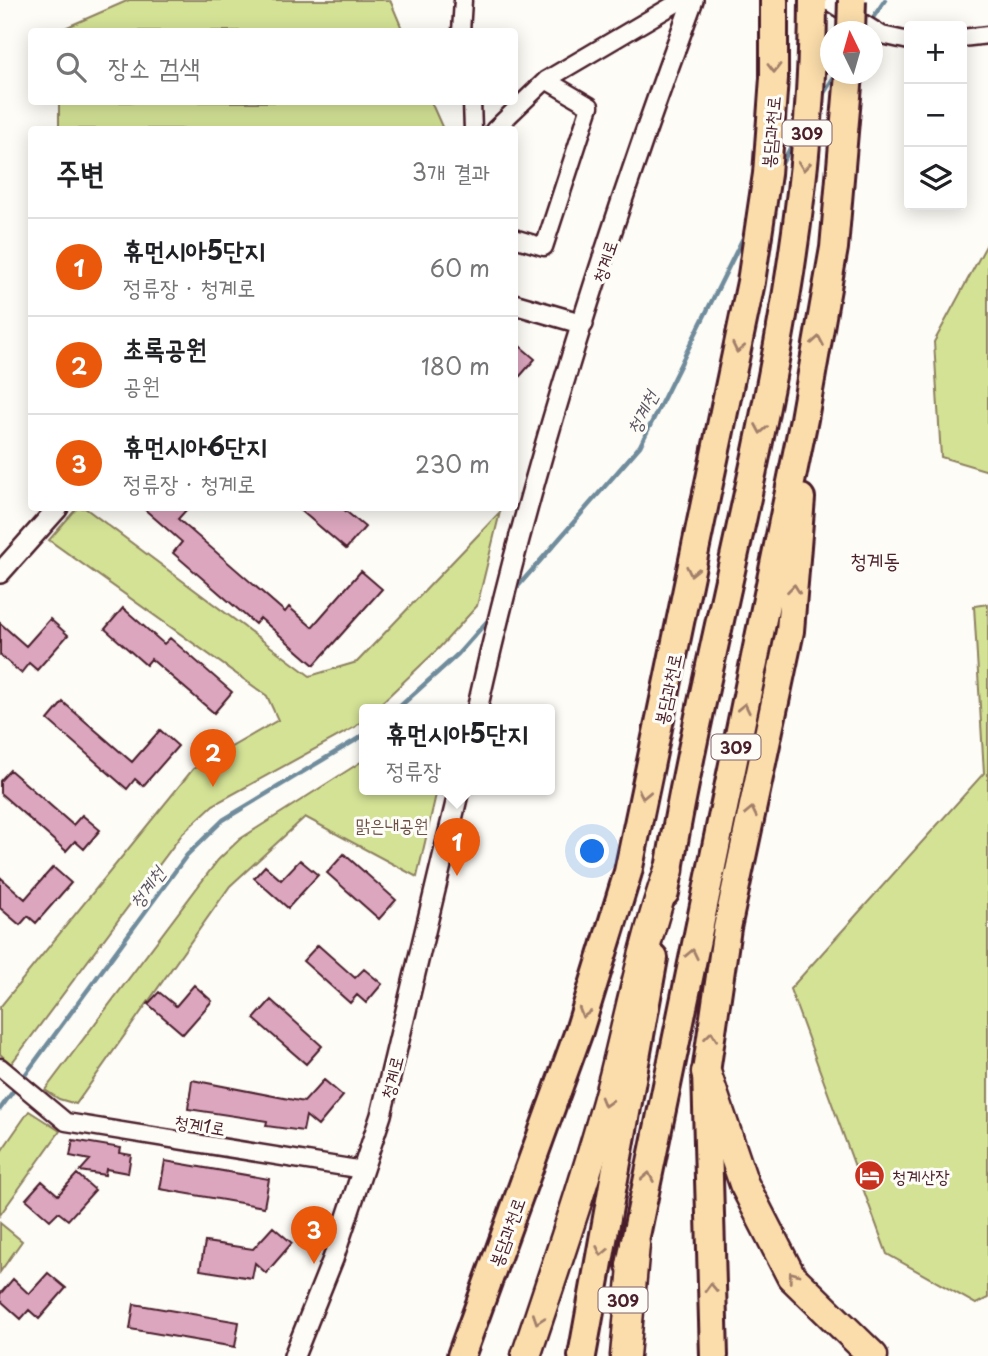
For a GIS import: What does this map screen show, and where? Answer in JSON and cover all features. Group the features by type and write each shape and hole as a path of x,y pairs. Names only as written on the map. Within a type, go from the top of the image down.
{"highway":[{"name":"봉담과천로","path":"461,1356 579,1031 628,872 751,282 767,174 774,78 775,0"},
{"name":"봉담과천로","path":"582,1356 669,870 756,458 792,265 812,73 814,0"},
{"path":"851,21 852,0"},
{"name":"309","path":"612,1356 804,419 834,248 848,84"},
{"path":"714,1356 706,1072 727,928 790,631 800,524 804,419"},
{"path":"526,1356 572,1218 613,1078 651,919 669,870"},
{"path":"706,1072 744,1184 791,1276 873,1356"},
{"path":"625,1356 635,1244"}],"street":[{"path":"461,28 463,0"},
{"path":"499,126 546,80 682,0"},
{"name":"청계로","path":"478,704 542,448 651,114 694,0"},
{"path":"825,0 882,35 904,40"},
{"path":"967,37 988,35"},
{"path":"518,239 544,247 590,106 546,80"},
{"path":"472,105 473,126"},
{"path":"518,305 583,324"},
{"path":"1,569 55,511"},
{"name":"청계로","path":"294,1356 333,1259 381,1115 458,795"},
{"name":"청계1로","path":"0,1066 66,1122 363,1171"}],"green space":[{"path":"129,0 390,0 402,28 65,28"},
{"path":"59,105 432,105 442,126 59,126"},
{"path":"988,242 988,471 941,457 934,342"},
{"path":"74,511 89,511 310,676 357,662 500,512 477,606 440,647 380,704 359,704 359,723 355,727 213,805 183,833 11,1064 0,1054 0,1007 193,769 278,720 267,696 49,540"},
{"path":"988,604 988,1298 976,1304 887,1254 790,989 984,773 974,606"},
{"name":"맑은내공원","path":"359,763 359,795 436,795 417,877 305,817 230,886 76,1104 59,1099 45,1090 218,860 240,839"},
{"path":"29,1111 60,1131 0,1215 0,1153"},
{"path":"0,1223 22,1241 0,1272"}],"building":[{"path":"518,344 535,359 518,378"},
{"path":"146,511 185,511 178,519 285,612 289,607 312,627 361,571 382,589 314,665 260,618 255,624 173,553 182,542"},
{"path":"302,511 346,511 365,527 346,549"},
{"path":"123,608 164,644 170,638 232,692 214,713 151,659 146,665 105,629"},
{"path":"50,619 68,635 37,670 29,663 21,673 0,655 0,623 26,646"},
{"path":"63,702 132,762 160,730 178,746 143,786 135,779 127,789 48,720"},
{"path":"10,770 73,825 82,815 100,830 84,849 75,841 66,851 0,793 0,781"},
{"path":"344,854 396,900 379,919 327,873"},
{"path":"300,860 318,875 288,908 254,878 265,866 281,880"},
{"path":"53,867 71,883 36,923 28,916 20,925 0,908 0,877 25,899"},
{"path":"318,945 355,978 364,969 382,984 366,1003 357,995 350,1003 303,961"},
{"path":"194,985 212,1001 183,1034 148,1004 159,992 176,1006"},
{"path":"271,1000 322,1046 306,1064 254,1019"},
{"path":"192,1080 304,1102 324,1080 343,1096 318,1126 306,1116 303,1131 266,1126 267,1121 188,1109"},
{"path":"73,1140 121,1148 120,1153 131,1155 128,1173 106,1169 105,1175 80,1171 90,1160 70,1156"},
{"path":"165,1161 269,1179 264,1207 160,1189"},
{"path":"77,1174 95,1190 68,1220 58,1212 50,1220 26,1199 42,1181 58,1195"},
{"path":"273,1227 292,1243 266,1273 255,1263 252,1278 200,1270 205,1242 253,1249"},
{"path":"48,1273 66,1288 39,1319 29,1310 21,1319 0,1300 0,1294 13,1279 29,1294"},
{"path":"134,1304 239,1322 235,1347 130,1329"}],"waterway":[{"name":"청계천","path":"871,21 885,0"},
{"name":"청계천","path":"820,99 830,84"},
{"name":"청계천","path":"779,169 795,139"},
{"name":"청계천","path":"513,592 640,446 746,232"},
{"name":"청계천","path":"403,704 458,654 491,617"},
{"name":"청계천","path":"0,1109 187,855 223,820 359,738"}],"place":[{"name":"초록공원","path":"213,787"},
{"name":"휴먼시아5단지","path":"457,876"},
{"name":"청계산장","path":"869,1175"},
{"name":"휴먼시아6단지","path":"314,1264"}],"district":[{"name":"청계동","path":"875,559"}]}
